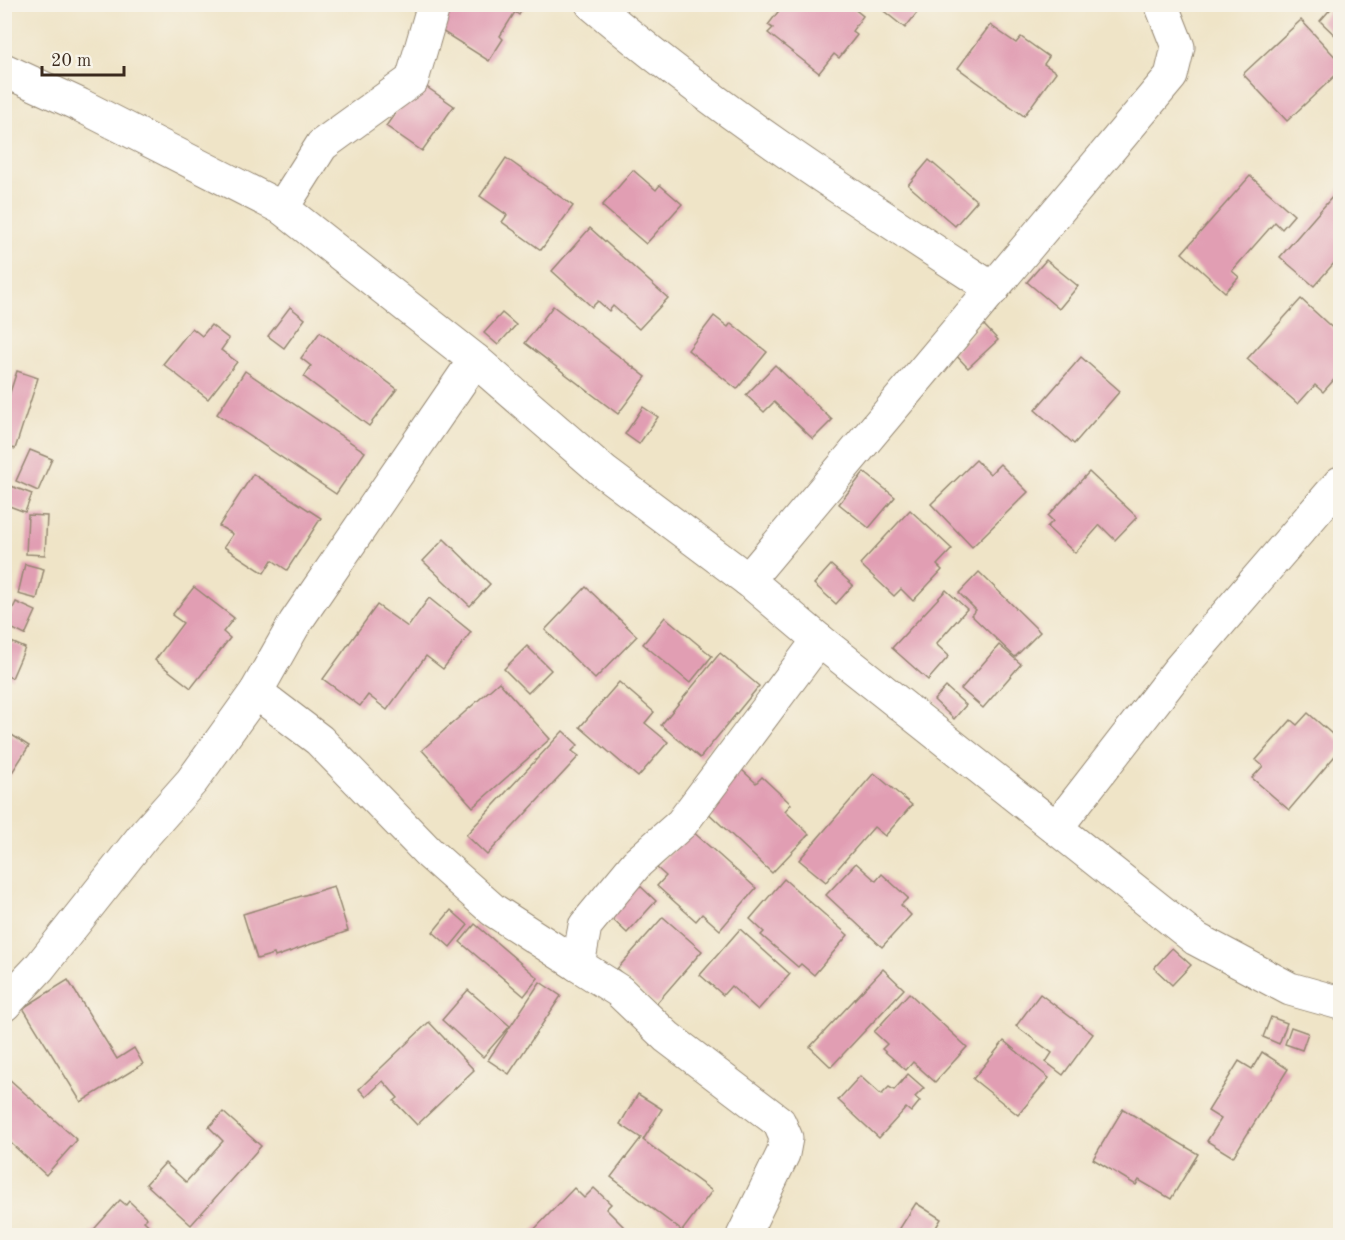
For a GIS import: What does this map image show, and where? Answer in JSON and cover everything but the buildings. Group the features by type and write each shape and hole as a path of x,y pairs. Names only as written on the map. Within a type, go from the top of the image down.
{"street":[{"path":"282,208 322,145 412,80 434,4"},
{"path":"592,4 657,60 791,158 993,289"},
{"path":"748,580 1171,76 1178,47 1161,4"},
{"path":"4,70 80,105 282,208 475,360 604,472 748,580 819,640 1196,939 1290,989 1341,1003"},
{"path":"4,1005 39,968 145,834 192,781 256,692 295,623 475,360"},
{"path":"1056,828 1177,672 1341,483"},
{"path":"578,965 585,926 638,863 682,823 819,640"},
{"path":"256,692 319,740 429,853 493,910 619,991 666,1037 779,1122 786,1138 783,1154 743,1236"}]}
